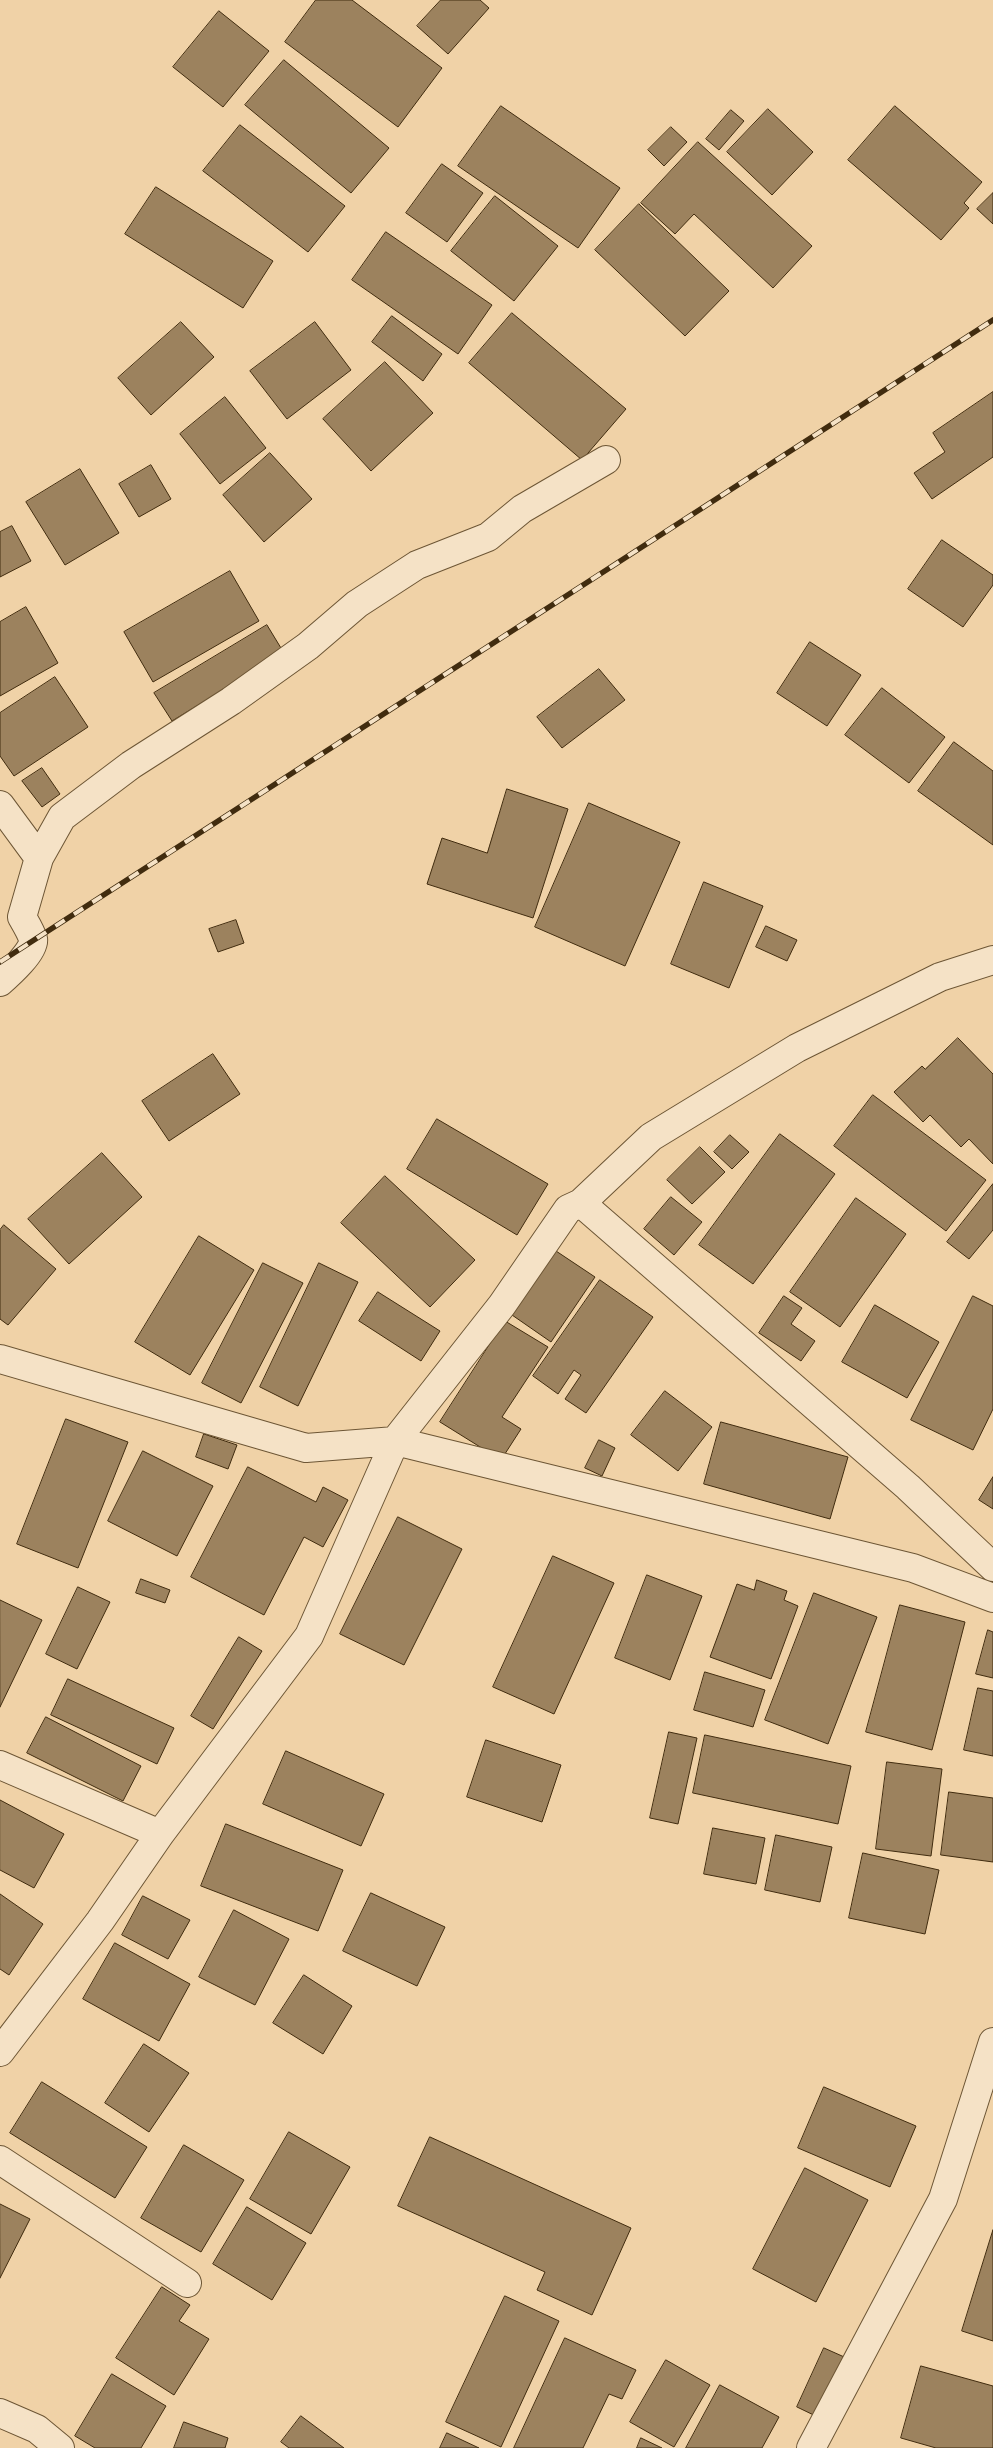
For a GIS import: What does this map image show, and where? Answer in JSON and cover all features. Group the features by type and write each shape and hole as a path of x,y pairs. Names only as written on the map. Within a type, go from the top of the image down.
{"street":[{"path":"0,982 18,966 33,945 34,940 11,918 39,858 62,817 131,765 231,701 300,652 357,604 417,565 488,537 522,509 606,460"},
{"path":"0,805 39,858"},
{"path":"0,2052 100,1921 160,1834 309,1636 395,1441 491,1319 568,1209 581,1203 651,1137 797,1048 940,977 993,960"},
{"path":"581,1203 908,1487 993,1567"},
{"path":"0,1359 306,1448 395,1441 913,1568 993,1598"},
{"path":"0,1766 160,1834"},
{"path":"811,2448 943,2199 993,2042"},
{"path":"0,2160 187,2283"},
{"path":"0,2413 37,2429 60,2448"}],"building":[{"path":"316,0 352,0 442,68 398,127 285,42"},
{"path":"441,0 480,0 489,8 448,54 417,26"},
{"path":"219,11 269,51 223,107 173,67"},
{"path":"284,60 389,148 351,193 245,105"},
{"path":"501,106 620,188 578,248 458,166"},
{"path":"895,106 982,182 964,203 969,208 941,240 848,160"},
{"path":"768,109 813,152 772,195 727,152"},
{"path":"731,110 744,121 719,150 706,139"},
{"path":"240,125 345,206 308,252 203,171"},
{"path":"671,127 687,142 664,166 648,150"},
{"path":"698,142 812,246 773,288 694,214 675,234 641,203"},
{"path":"442,164 483,193 447,242 406,213"},
{"path":"156,187 273,261 243,308 125,234"},
{"path":"993,193 993,224 977,209"},
{"path":"495,196 558,246 514,301 451,251"},
{"path":"639,204 729,291 685,336 595,250"},
{"path":"386,232 492,305 458,354 352,280"},
{"path":"512,313 626,409 582,460 469,363"},
{"path":"392,316 442,354 423,381 372,342"},
{"path":"181,322 214,357 151,415 118,378"},
{"path":"315,322 351,370 287,419 250,371"},
{"path":"385,362 433,413 371,471 323,419"},
{"path":"993,392 993,457 932,499 914,473 945,452 933,433"},
{"path":"225,397 266,448 220,484 180,434"},
{"path":"270,453 312,499 264,542 223,495"},
{"path":"151,465 171,499 139,517 119,484"},
{"path":"80,469 119,533 65,565 26,502"},
{"path":"12,526 31,561 0,577 0,532"},
{"path":"942,540 993,575 993,585 963,627 908,589"},
{"path":"230,571 259,621 153,682 124,632"},
{"path":"26,607 58,663 0,696 0,622"},
{"path":"267,625 284,653 172,721 154,693"},
{"path":"810,642 861,675 827,726 777,693"},
{"path":"599,669 625,700 562,748 537,717"},
{"path":"55,677 88,727 14,776 0,756 0,713"},
{"path":"882,688 945,737 909,783 845,735"},
{"path":"954,742 993,771 993,845 918,791"},
{"path":"42,768 60,794 42,807 22,781"},
{"path":"507,789 568,809 533,918 427,884 442,838 487,853"},
{"path":"589,803 680,842 625,966 535,927"},
{"path":"704,882 763,906 729,988 671,964"},
{"path":"236,920 244,943 218,952 209,929"},
{"path":"766,926 797,940 787,961 756,947"},
{"path":"958,1038 993,1074 993,1164 969,1139 961,1147 930,1115 923,1122 894,1092 922,1066 925,1069"},
{"path":"213,1054 240,1094 169,1141 142,1101"},
{"path":"873,1095 986,1180 946,1231 834,1146"},
{"path":"437,1119 548,1184 517,1235 407,1169"},
{"path":"780,1134 835,1174 753,1284 699,1245"},
{"path":"730,1135 749,1152 732,1169 714,1152"},
{"path":"700,1147 725,1172 692,1204 667,1180"},
{"path":"102,1153 142,1197 69,1264 28,1219"},
{"path":"385,1176 475,1260 430,1307 341,1223"},
{"path":"993,1184 993,1230 969,1259 947,1242"},
{"path":"671,1197 702,1222 674,1255 644,1229"},
{"path":"856,1198 906,1234 840,1327 790,1292"},
{"path":"4,1225 56,1269 8,1325 0,1319 0,1230"},
{"path":"199,1236 254,1270 190,1375 135,1342"},
{"path":"556,1251 595,1277 551,1342 512,1315"},
{"path":"263,1263 303,1283 241,1403 202,1383"},
{"path":"319,1263 358,1282 298,1406 260,1387"},
{"path":"600,1280 653,1317 586,1413 565,1399 581,1375 574,1370 558,1394 533,1376"},
{"path":"378,1292 440,1331 421,1361 359,1321"},
{"path":"784,1296 802,1308 791,1324 815,1341 801,1361 759,1333"},
{"path":"973,1296 993,1306 993,1409 973,1450 911,1420"},
{"path":"875,1305 939,1342 907,1398 842,1362"},
{"path":"505,1321 548,1347 502,1417 521,1429 501,1460 440,1422"},
{"path":"665,1391 712,1427 678,1471 631,1435"},
{"path":"66,1419 128,1442 78,1568 17,1544"},
{"path":"721,1422 848,1457 830,1519 704,1484"},
{"path":"204,1434 237,1445 228,1469 196,1457"},
{"path":"599,1440 615,1448 602,1476 585,1468"},
{"path":"143,1451 213,1486 177,1556 108,1521"},
{"path":"248,1467 316,1502 323,1487 348,1500 323,1547 304,1537 264,1615 191,1577"},
{"path":"993,1477 993,1509 979,1500"},
{"path":"398,1517 462,1549 404,1665 340,1634"},
{"path":"553,1556 614,1583 554,1714 493,1687"},
{"path":"647,1575 702,1596 670,1680 615,1658"},
{"path":"141,1579 170,1590 165,1603 136,1593"},
{"path":"757,1580 787,1591 784,1600 798,1606 771,1679 710,1657 737,1584 754,1590"},
{"path":"78,1587 110,1602 77,1669 46,1654"},
{"path":"814,1593 877,1617 828,1744 765,1720"},
{"path":"0,1600 42,1620 0,1707"},
{"path":"900,1605 965,1622 932,1750 866,1732"},
{"path":"988,1630 993,1632 993,1678 976,1674"},
{"path":"239,1637 262,1651 213,1729 191,1716"},
{"path":"705,1672 765,1690 753,1727 694,1710"},
{"path":"68,1679 174,1728 157,1764 51,1715"},
{"path":"978,1688 993,1691 993,1756 964,1750"},
{"path":"46,1717 141,1766 123,1801 27,1753"},
{"path":"669,1732 697,1738 678,1824 650,1818"},
{"path":"705,1735 851,1766 838,1824 693,1793"},
{"path":"486,1740 561,1765 542,1822 467,1797"},
{"path":"286,1751 384,1794 361,1846 263,1804"},
{"path":"887,1762 942,1769 931,1856 876,1849"},
{"path":"949,1792 993,1798 993,1862 941,1855"},
{"path":"0,1800 64,1834 34,1888 0,1870"},
{"path":"226,1824 343,1870 318,1931 201,1886"},
{"path":"713,1828 765,1838 756,1884 704,1874"},
{"path":"776,1835 832,1847 820,1902 765,1890"},
{"path":"863,1853 939,1870 925,1934 849,1918"},
{"path":"371,1893 445,1927 417,1986 343,1951"},
{"path":"0,1894 43,1924 9,1975 0,1969"},
{"path":"143,1896 190,1920 168,1959 122,1935"},
{"path":"234,1910 289,1939 255,2005 199,1977"},
{"path":"115,1943 190,1984 159,2041 83,1999"},
{"path":"304,1975 352,2006 323,2054 273,2023"},
{"path":"144,2044 189,2073 149,2132 105,2103"},
{"path":"42,2082 147,2147 115,2198 10,2133"},
{"path":"824,2087 916,2126 890,2187 798,2148"},
{"path":"289,2132 350,2167 311,2234 250,2199"},
{"path":"430,2137 631,2228 592,2315 537,2290 545,2272 398,2206"},
{"path":"184,2145 244,2180 201,2252 141,2218"},
{"path":"805,2168 868,2200 816,2302 753,2269"},
{"path":"0,2204 30,2219 0,2278"},
{"path":"247,2207 306,2243 272,2300 213,2264"},
{"path":"993,2230 993,2341 962,2331"},
{"path":"162,2287 190,2305 179,2321 209,2339 174,2395 116,2358"},
{"path":"505,2296 559,2321 501,2447 446,2422"},
{"path":"565,2338 636,2370 622,2399 609,2394 583,2448 514,2448"},
{"path":"824,2348 851,2360 824,2420 797,2407"},
{"path":"666,2360 710,2385 674,2447 630,2422"},
{"path":"921,2366 993,2386 993,2448 936,2448 901,2438"},
{"path":"112,2374 166,2406 141,2448 95,2448 75,2436"},
{"path":"720,2385 779,2417 762,2448 686,2448"},
{"path":"301,2416 344,2448 289,2448 281,2442"},
{"path":"184,2422 228,2438 225,2448 174,2448"},
{"path":"447,2433 479,2448 440,2448"},
{"path":"641,2438 662,2448 637,2448"}],"railway":[{"path":"0,962 993,320"}]}
